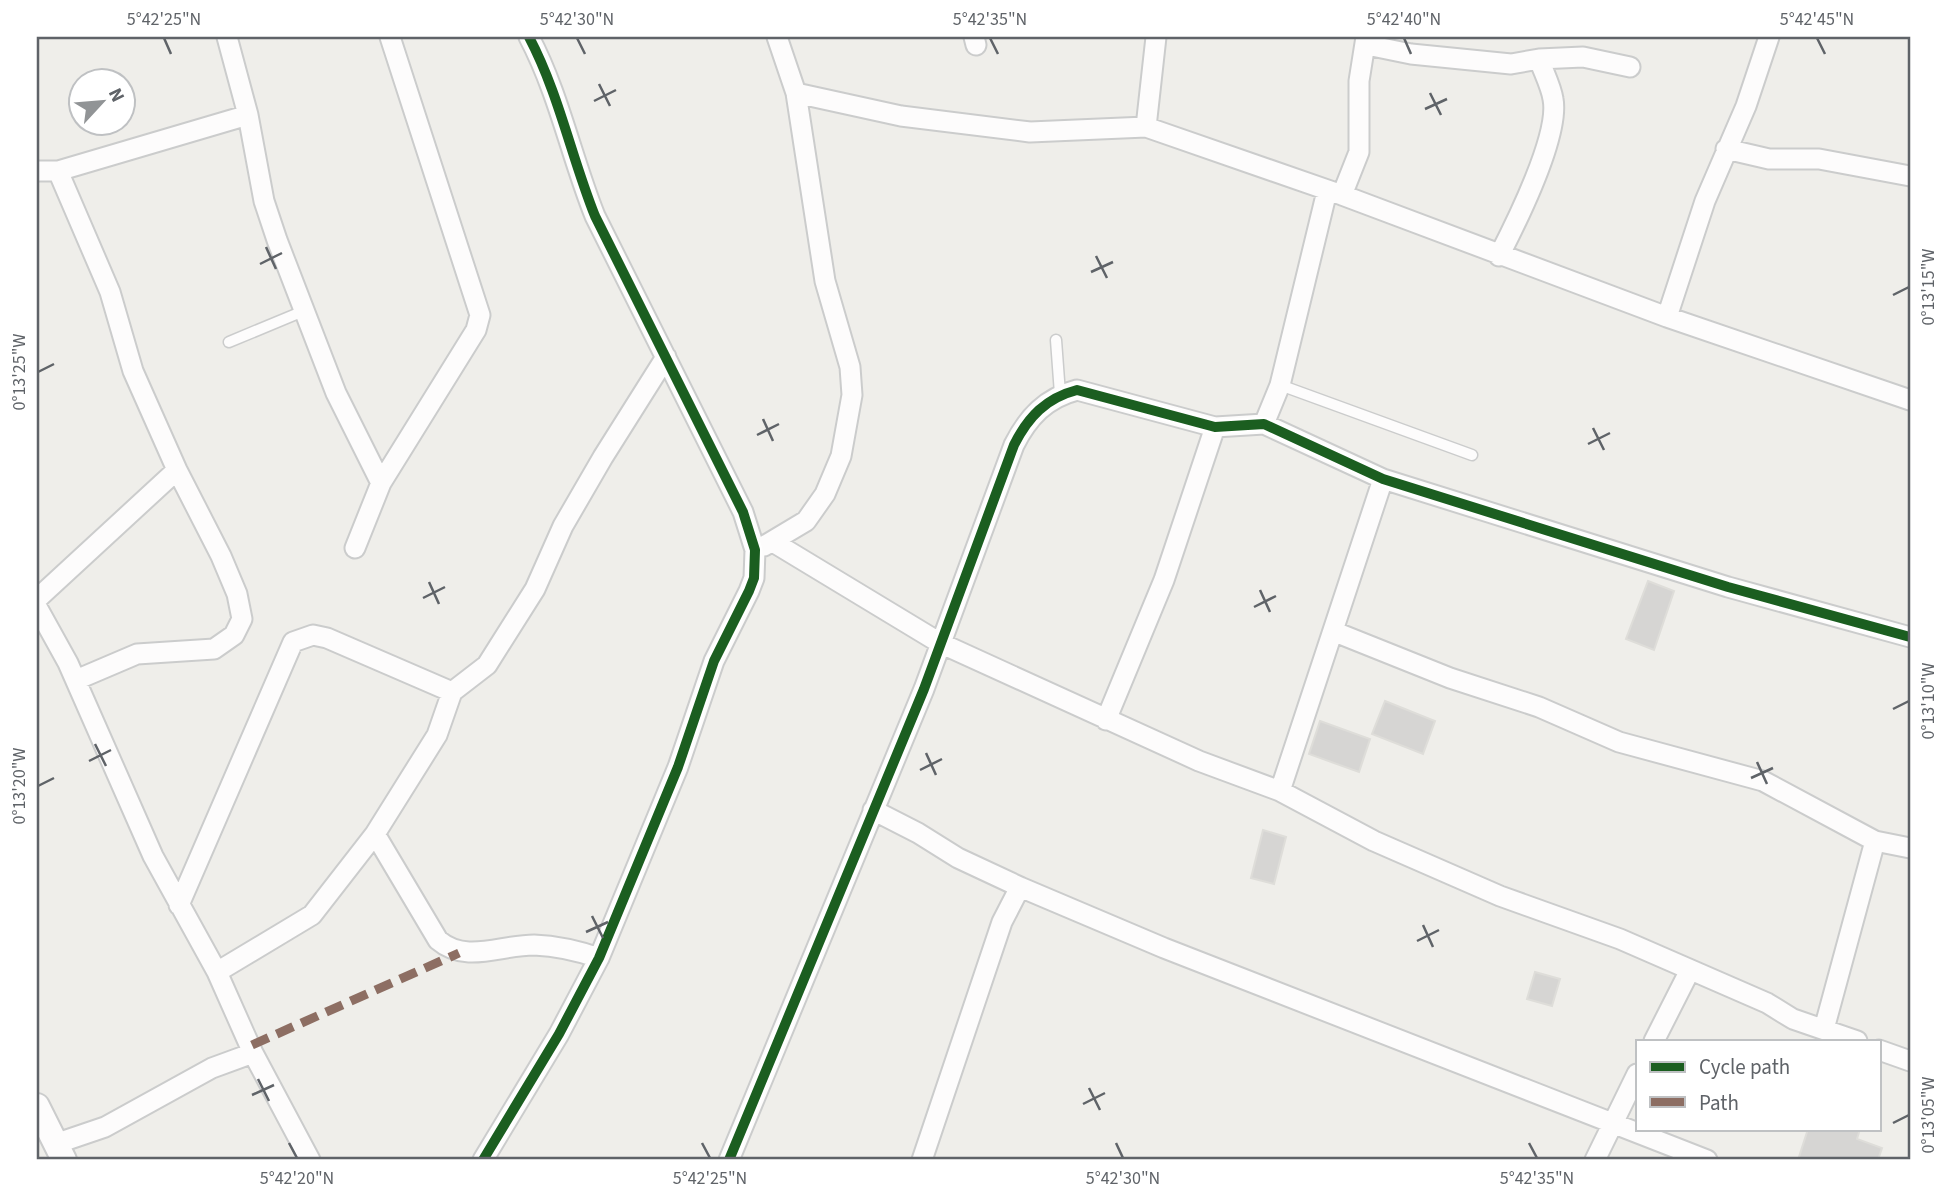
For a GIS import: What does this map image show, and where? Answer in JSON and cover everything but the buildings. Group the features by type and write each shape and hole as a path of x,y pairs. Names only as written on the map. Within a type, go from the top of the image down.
{"street":[{"path":"227,37 248,115 264,201 337,393 380,483"},
{"path":"355,548 380,483 476,330 480,315 390,37"},
{"path":"529,37 554,88 577,169 595,216 738,501 764,546 940,643 1106,720 1199,761 1280,791 1374,841 1500,896 1620,939 1767,1003 1793,1019 1854,1040"},
{"path":"483,1160 559,1034 599,958 678,767 714,661 749,591 764,546 806,521 825,494 841,456 852,395 850,367 825,281 796,93 777,37"},
{"path":"1146,127 1156,37"},
{"path":"1667,317 1705,201 1769,37"},
{"path":"1264,424 1280,385 1334,193 1359,152 1359,80 1367,41 1410,54 1511,64 1539,59 1583,57 1630,67"},
{"path":"1499,256 1520,215 1551,123 1553,98 1539,59"},
{"path":"796,93 901,116 1030,132 1146,127 1334,193 1667,317 1910,400"},
{"path":"37,172 58,171 248,115"},
{"path":"1726,149 1769,159 1819,159 1910,176"},
{"path":"58,171 110,292 133,371 237,594 242,619 240,627 227,642 214,649 138,654 76,680"},
{"path":"217,972 312,915 375,834 437,735 452,692 487,666 535,589 563,526 666,357"},
{"path":"729,1160 924,689 1019,434 1025,422 1060,394 1077,390 1215,427 1264,424 1383,479 1728,587 1910,637"},
{"path":"1106,720 1164,580 1215,427"},
{"path":"37,599 177,470"},
{"path":"1280,791 1335,632 1383,479"},
{"path":"37,607 76,680 153,856 217,972 253,1053 310,1160"},
{"path":"1335,632 1450,678 1539,707 1619,742 1763,781 1875,841 1910,848"},
{"path":"179,905 293,642 313,635 327,638 452,692"},
{"path":"873,810 918,833 958,858 1164,948 1707,1160"},
{"path":"375,834 438,940 446,947 459,953 476,953 510,946 567,947 599,958"},
{"path":"1824,1028 1875,841"},
{"path":"922,1160 1002,922 1020,887"},
{"path":"1655,1040 1690,970"},
{"path":"1881,1051 1910,1061"},
{"path":"37,1105 60,1152 212,1068 253,1053"},
{"path":"1595,1160 1636,1076"}],"lane":[{"path":"229,342 306,310"},
{"path":"1056,340 1060,394"},
{"path":"1280,385 1472,456"}],"marked path":[{"path":"252,1045 459,953"}],"cycle path":[{"path":"483,1160 559,1034 599,958 678,767 714,661 754,578 755,550 743,512 595,216 549,81 529,37"},
{"path":"729,1160 924,689 1014,445 1032,417 1056,398 1077,390 1215,427 1264,424 1383,479 1728,587 1910,637"}]}
